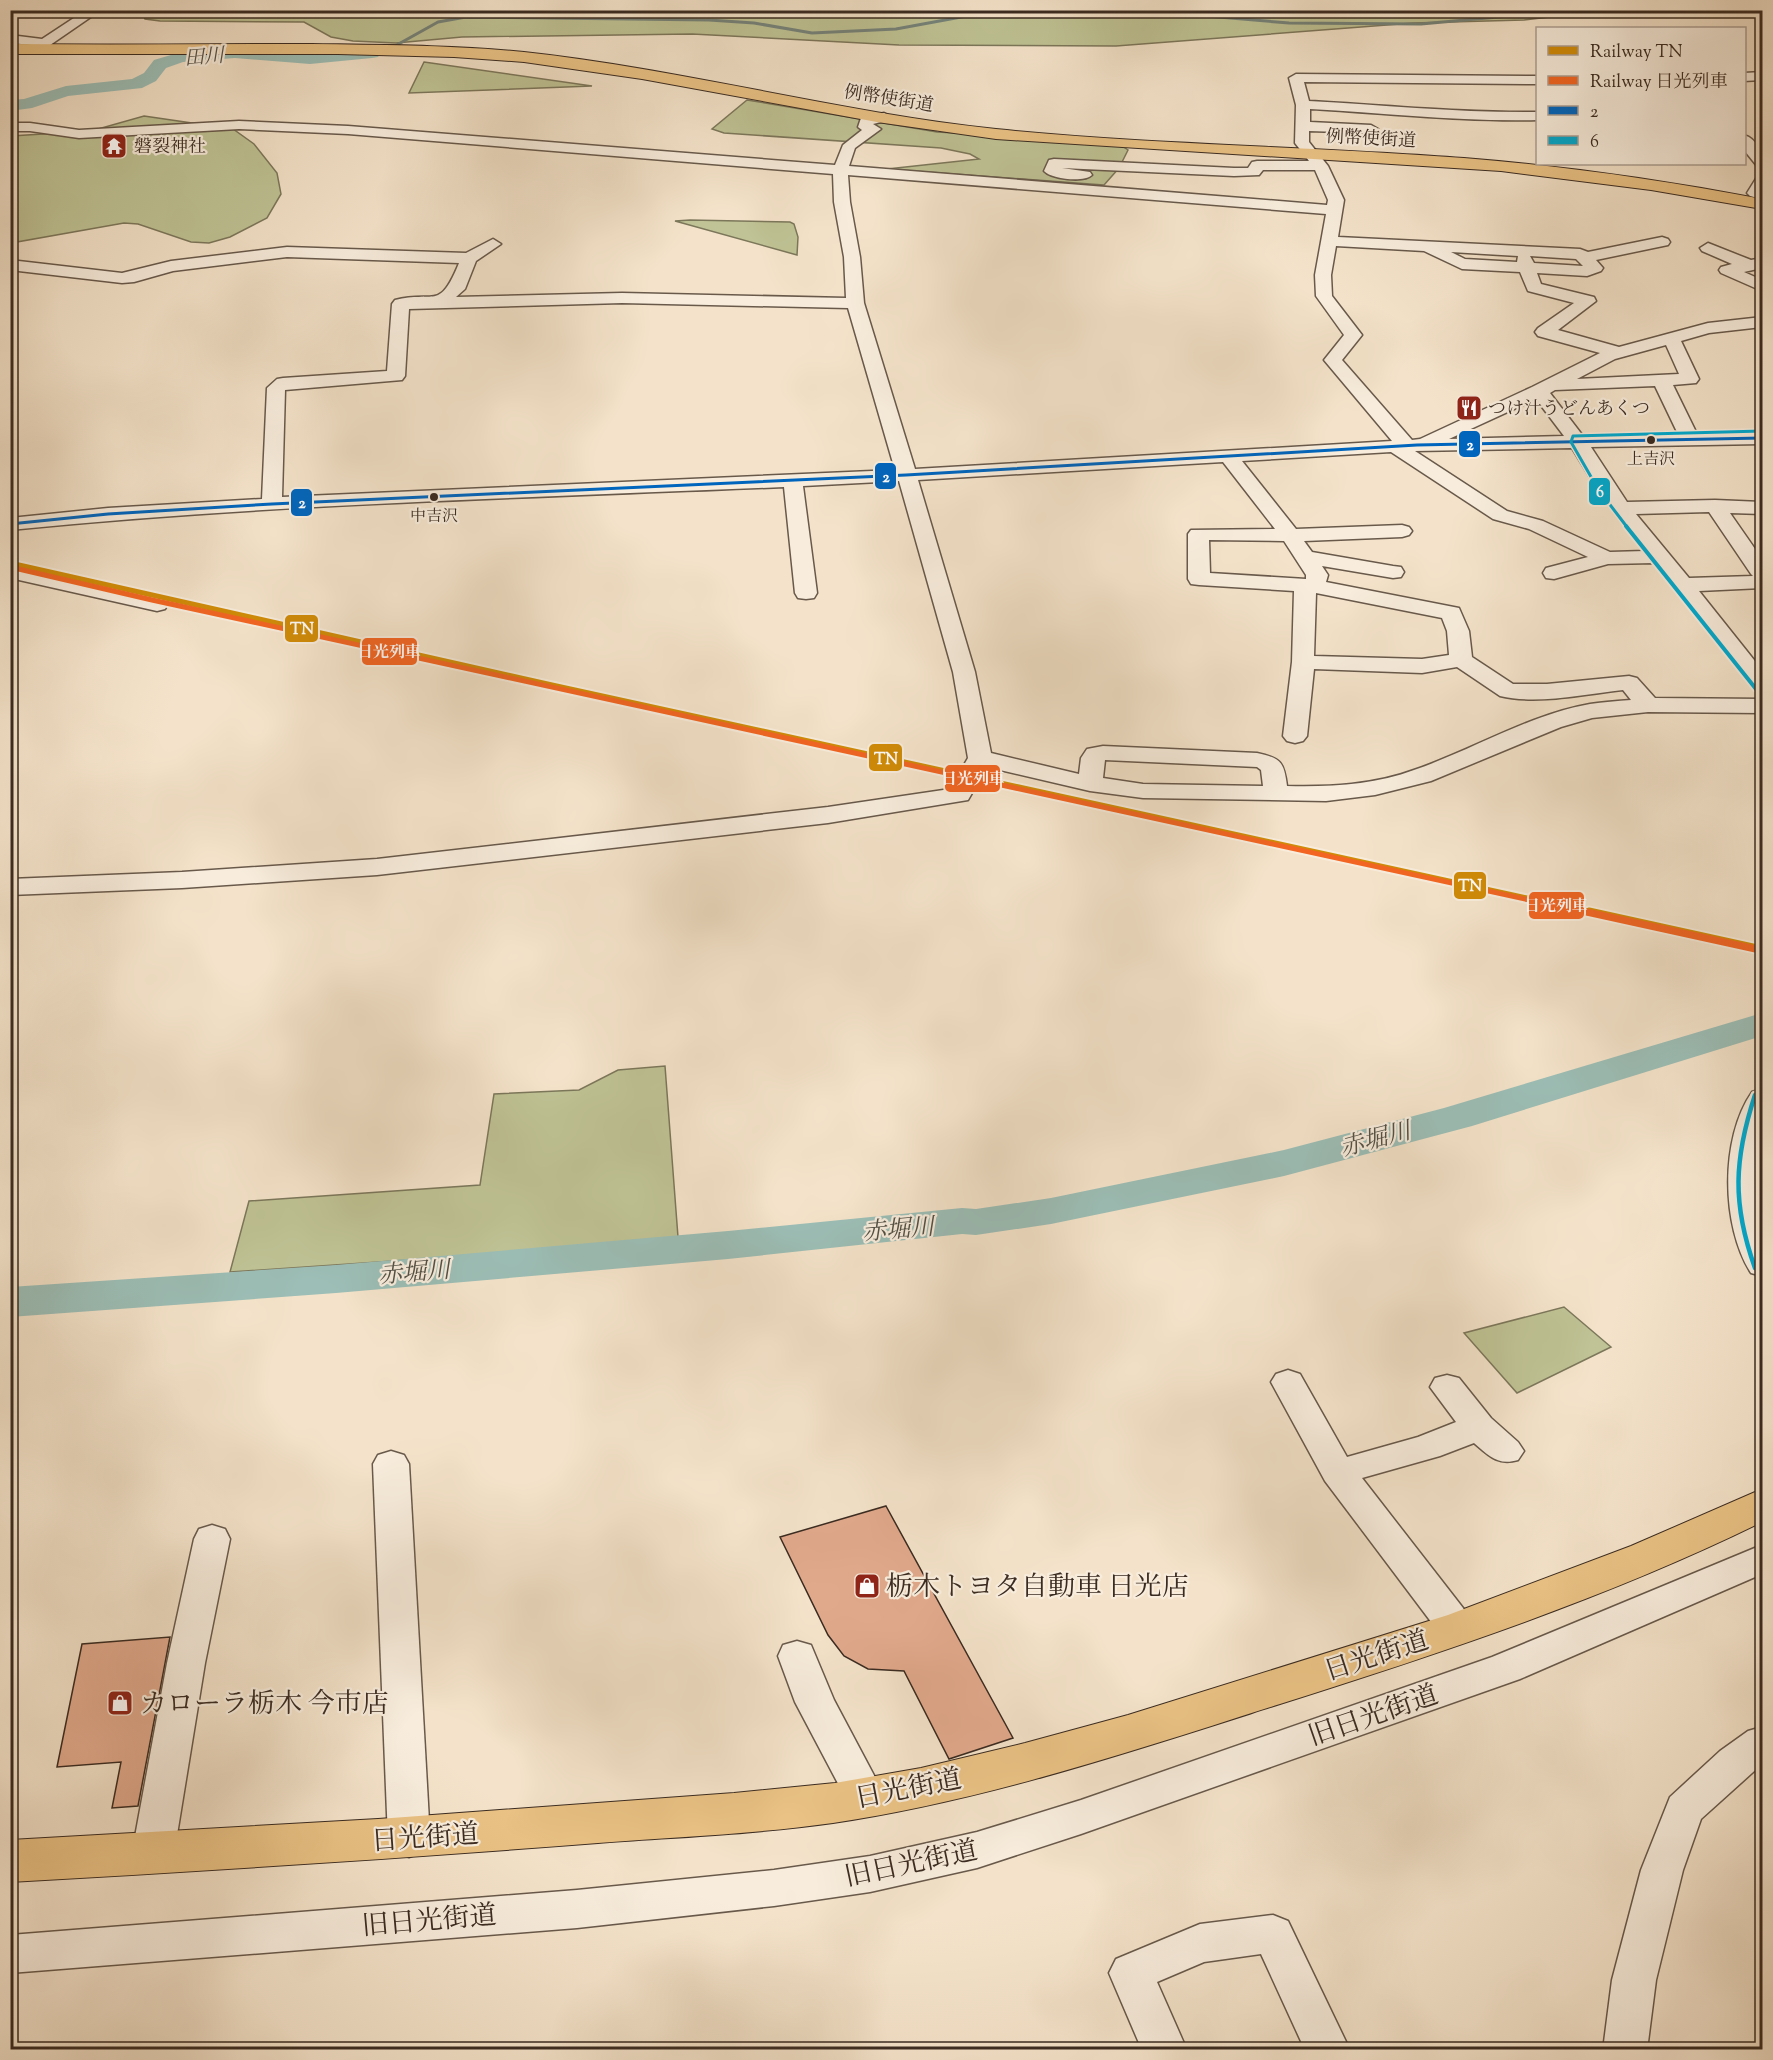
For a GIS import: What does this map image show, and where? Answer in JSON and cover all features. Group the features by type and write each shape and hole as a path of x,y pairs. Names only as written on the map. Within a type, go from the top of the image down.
{"highway":[{"name":"例幣使街道","path":"10,49 40,46 245,47 415,50 519,57 598,66 884,117 994,134 1316,160 1528,169 1624,180 1762,204"},
{"name":"日光街道","path":"10,1861 409,1839 782,1808 866,1798 952,1780 1152,1726 1457,1628 1560,1592 1762,1504"}],"street":[{"path":"10,39 40,46 95,10"},
{"path":"1746,77 1762,76"},
{"path":"1536,80 1296,78 1303,105 1302,143 1316,160 1336,200 1323,275 1324,296 1353,335 1333,360 1407,446 1500,515 1536,525 1607,558"},
{"path":"1303,105 1411,110 1479,117 1536,116"},
{"path":"10,887 324,872 828,814 959,795 980,758 963,672 932,556 855,303 852,258 842,203 840,170 849,145 874,129 865,127 866,121 884,117"},
{"path":"10,127 30,127 79,134 107,134 239,125 291,126 1335,210"},
{"path":"1302,126 1371,129"},
{"path":"1748,132 1762,163"},
{"path":"1085,174 1051,171 1054,163 1155,166 1234,180 1254,172 1257,165 1316,160"},
{"path":"1155,166 1150,178 1200,182"},
{"path":"1762,180 1755,193 1762,195"},
{"path":"1328,241 1427,246 1580,254 1595,268 1587,271 1462,264 1427,246"},
{"path":"1584,258 1662,242"},
{"path":"10,265 122,278 134,277 171,266 287,252 468,258 493,244"},
{"path":"1708,248 1756,265"},
{"path":"1521,251 1534,286 1588,301 1544,332 1618,352"},
{"path":"438,303 458,290 468,258"},
{"path":"1756,265 1727,270 1762,286"},
{"path":"272,504 278,385 284,382 396,376 401,304 622,298 855,303"},
{"path":"1407,446 1544,388 1618,352 1708,328 1756,322 1762,343"},
{"path":"1544,388 1690,379 1671,338"},
{"path":"1662,381 1691,440"},
{"path":"1544,388 1621,508 1762,684"},
{"path":"10,524 108,514 272,504 793,481 1407,446 1762,438"},
{"path":"1229,457 1305,557 1317,575 1315,586"},
{"path":"793,481 806,593"},
{"path":"1621,508 1715,506 1762,508"},
{"path":"1715,506 1762,573"},
{"path":"1402,531 1289,535 1197,534 1199,579 1315,586 1451,613 1458,631 1461,660"},
{"path":"1305,557 1393,572"},
{"path":"1554,573 1607,558 1660,557"},
{"path":"10,572 157,604"},
{"path":"1684,585 1762,582"},
{"path":"1294,736 1303,662 1305,590 1315,586"},
{"path":"1734,648 1762,647"},
{"path":"1303,662 1422,666 1461,660 1508,691 1546,691 1629,683 1648,705"},
{"path":"980,758 1090,784 1143,791 1276,795 1350,792 1400,782 1443,768 1579,713 1648,705 1762,706"},
{"path":"1090,784 1093,758 1096,754 1257,760 1266,762 1273,768 1276,795"},
{"path":"1762,1098 1745,1152 1743,1173 1747,1218 1762,1265"},
{"path":"1288,1382 1338,1472 1457,1628"},
{"path":"1447,1387 1479,1427 1506,1451"},
{"path":"1338,1472 1428,1447 1479,1427"},
{"path":"391,1464 409,1839"},
{"path":"153,1853 186,1663 212,1539"},
{"name":"旧日光街道","path":"10,1954 577,1909 774,1888 870,1874 977,1850 1082,1817 1506,1668 1762,1559"},
{"path":"796,1656 815,1702 866,1798"},
{"path":"1624,2049 1637,1969 1662,1870 1684,1809 1734,1763 1762,1743"},
{"path":"1165,2049 1131,1973 1200,1943 1273,1934 1328,2049"}],"green space":[{"path":"142,10 1601,11 1524,20 1413,23 1116,46 899,45 692,34 462,37 396,43 353,41 331,37 304,22 160,21 145,19"},
{"path":"424,62 592,86 409,93"},
{"path":"747,100 937,132 1116,142 1128,150 1119,168 1104,185 887,169 979,159 970,154 941,148 724,133 712,129"},
{"path":"144,116 233,129 254,144 277,173 281,194 267,218 230,237 209,243 191,242 138,224 124,223 11,243 11,136 91,131"},
{"path":"675,221 790,222 794,224 798,237 797,255"},
{"path":"665,1066 678,1237 526,1252 230,1272 249,1201 480,1185 494,1094 579,1090 618,1070"},
{"path":"1564,1307 1611,1347 1517,1393 1464,1333"}],"building":[{"name":"栃木トヨタ自動車 日光店","path":"886,1506 1013,1738 949,1759 904,1671 868,1669 844,1656 828,1635 780,1537"},
{"name":"カローラ栃木 今市店","path":"170,1637 138,1806 112,1808 121,1762 57,1767 82,1644"}],"waterway":[{"name":"田川","path":"395,46 438,22 466,17 709,20 754,23 812,33 896,29 972,15 1068,11 1183,14 1289,23 1421,24 1574,10"},
{"name":"田川","path":"10,106 26,104 66,91 136,84 150,77 160,64 181,57 235,53 310,59 372,53"},
{"name":"赤堀川","path":"10,1302 336,1279 728,1245 962,1221 976,1222 1051,1211 1284,1163 1458,1117 1762,1024"}],"rail line":[{"name":"TN","path":"10,563 552,685 1762,949"},
{"name":"日光列車","path":"10,567 152,600 1760,950"}],"transit line":[{"name":"6","path":"1756,689 1615,512 1598,489 1571,442 1573,436 1578,435 1762,431"},
{"name":"2","path":"10,524 108,514 272,504 906,475 1417,445 1762,438"},
{"name":"6","path":"1755,1095 1742,1140 1737,1182 1741,1223 1755,1268"}],"place":[{"name":"磐裂神社","path":"114,146"},
{"name":"つけ汁うどんあくつ","path":"1469,408"},
{"name":"上吉沢","path":"1651,440"},
{"name":"中吉沢","path":"434,497"},
{"name":"栃木トヨタ自動車 日光店","path":"867,1586"},
{"name":"カローラ栃木 今市店","path":"120,1703"}]}
